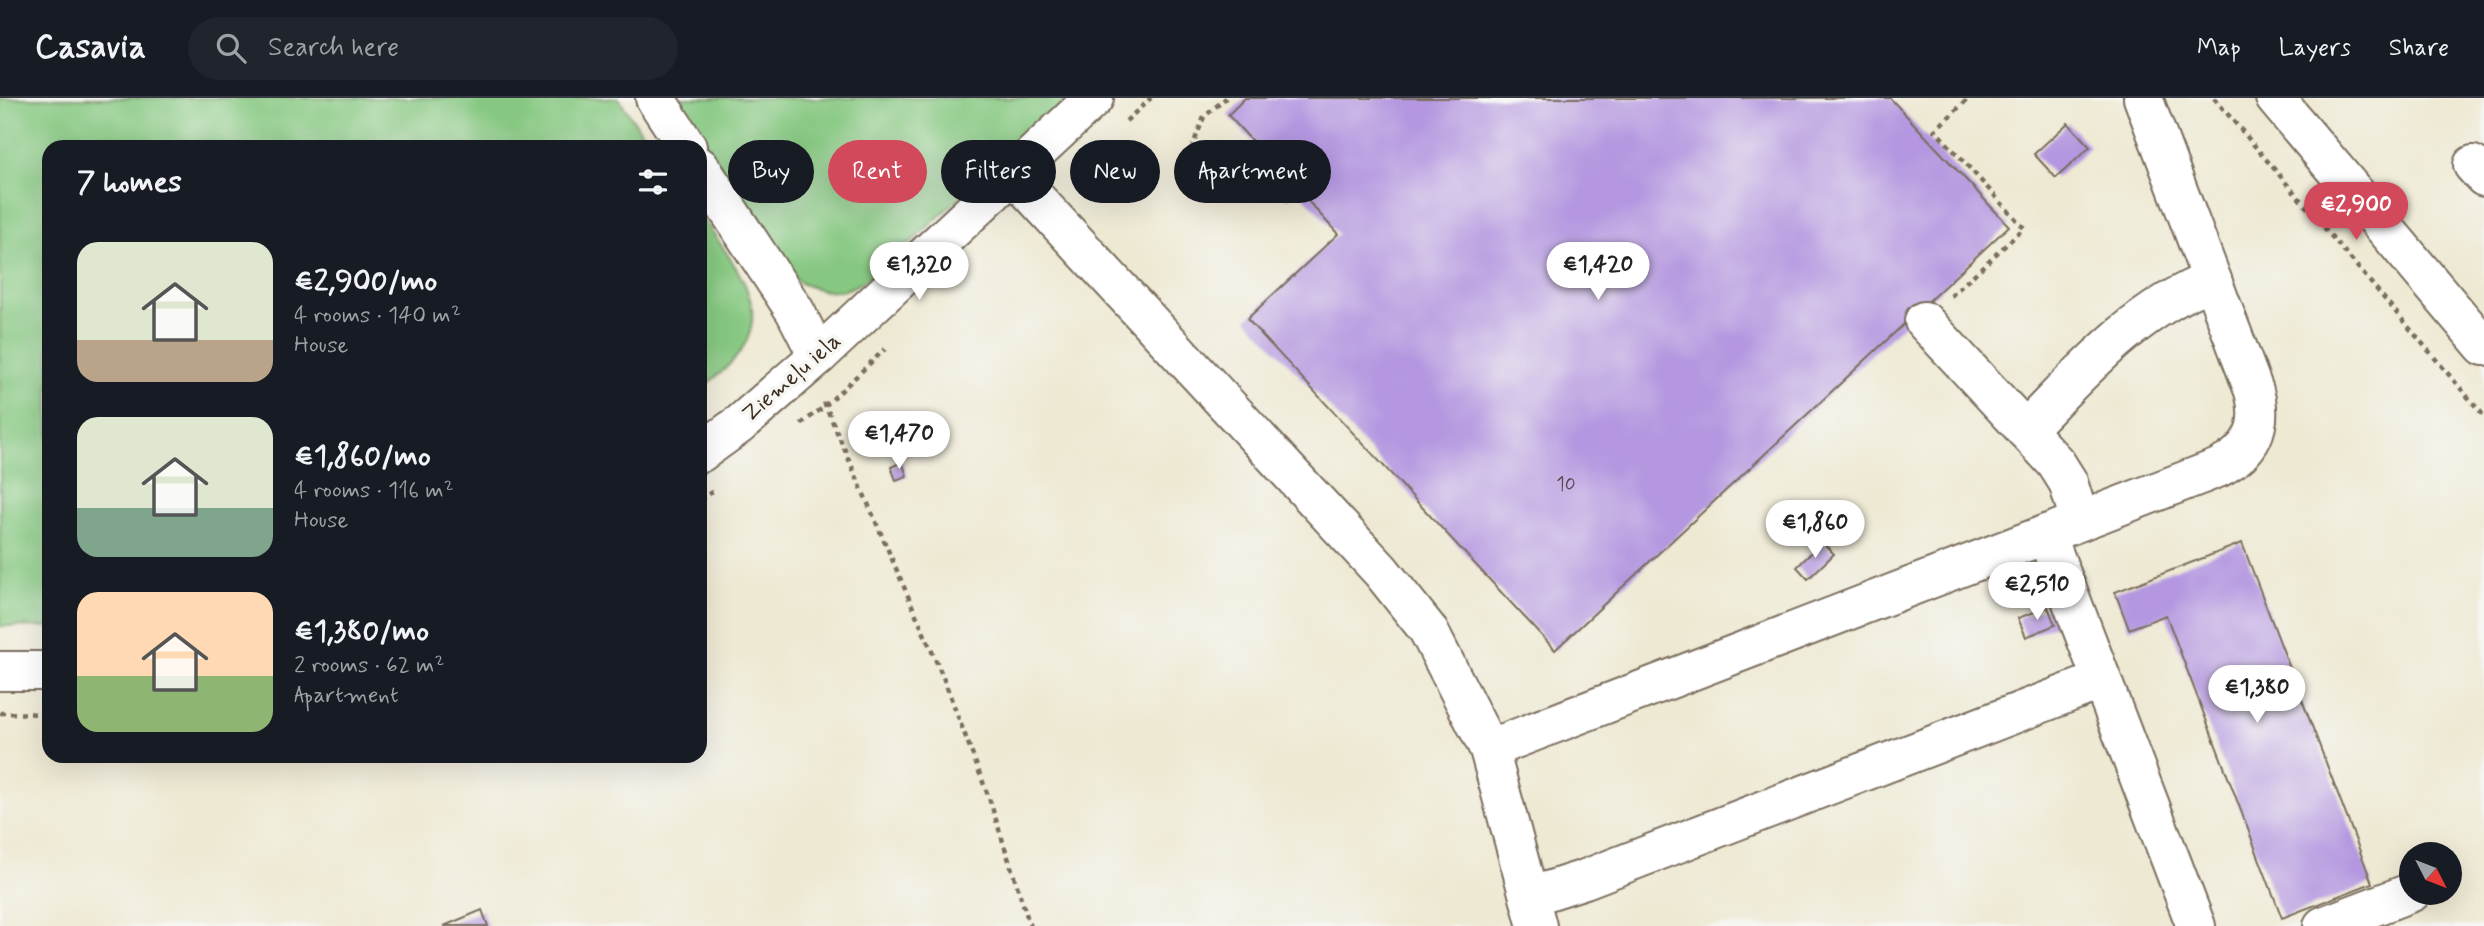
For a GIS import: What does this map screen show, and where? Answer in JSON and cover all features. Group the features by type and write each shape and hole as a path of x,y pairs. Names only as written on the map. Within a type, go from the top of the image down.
{"street":[{"path":"655,98 682,140"},
{"name":"Ziemeļu iela","path":"1049,140 1094,98"},
{"path":"1489,749 2227,464 2243,453 2253,439 2258,422 2257,402 2143,98"},
{"path":"2275,98 2484,346"},
{"path":"707,178 795,311 818,356"},
{"name":"Ziemeļu iela","path":"707,448 740,424 818,356 982,203"},
{"path":"1040,203 1409,603 1447,661 1489,749 1533,912 1585,879 2102,680"},
{"path":"2025,430 2097,356 2155,308 2212,280"},
{"path":"1924,321 2062,471 2063,528 2102,680 2196,926"},
{"path":"0,671 42,671"},
{"path":"2323,926 2399,897"}],"path":[{"path":"1195,140 1204,117 1226,98"},
{"path":"1924,321 2024,228 1935,130 1969,98"},
{"path":"2214,98 2484,416"},
{"path":"818,356 824,407 943,677 989,798 1030,926"},
{"path":"0,713 42,714"}],"green space":[{"path":"0,98 618,98 647,140 42,140 42,627 0,626"},
{"path":"676,98 1068,98 1022,140 941,140 941,203 954,203 884,267 843,290 824,290 798,282 746,203 814,203 814,140 728,140 728,176 707,145 707,140 704,140"},
{"path":"707,225 745,284 751,305 752,325 744,346 727,367 707,383"}],"building":[{"path":"1245,98 1890,98 2009,226 1555,650 1247,319 1338,234 1310,203 1331,203 1331,140 1251,140 1228,115"},
{"path":"2068,123 2090,147 2056,178 2034,154"},
{"path":"902,462 907,476 896,480 891,467"},
{"path":"1822,542 1834,554 1808,579 1797,567"},
{"path":"2242,543 2372,883 2282,918 2166,615 2129,629 2115,592"},
{"path":"2048,607 2055,625 2026,637 2018,618"},
{"path":"482,910 488,926 444,926"}]}
